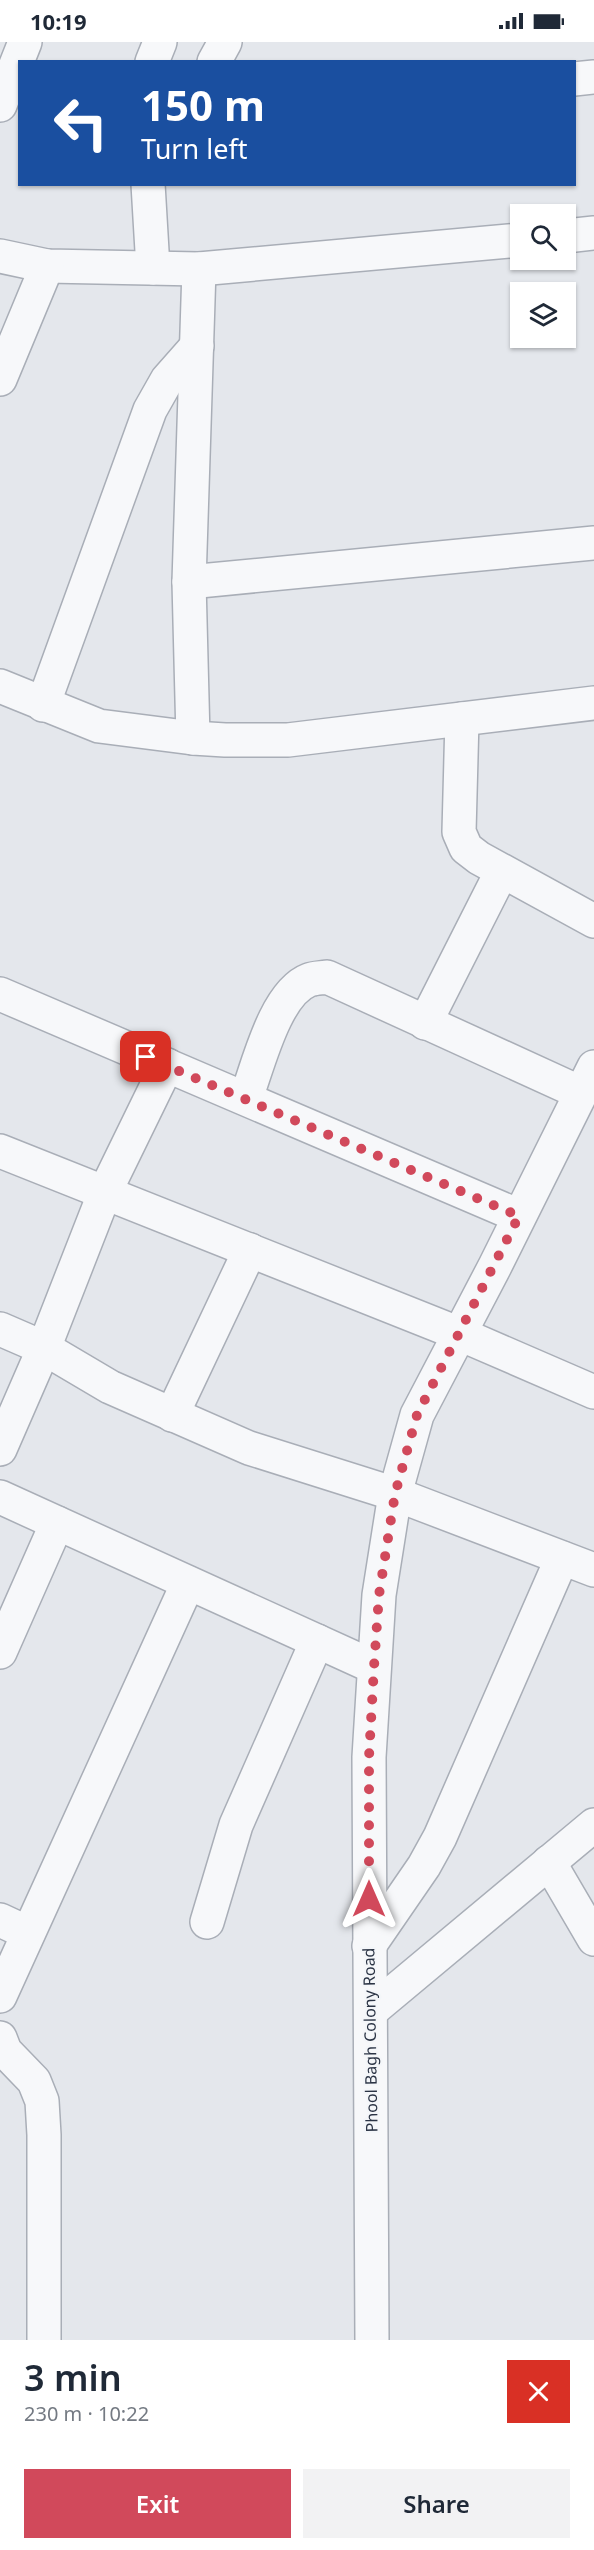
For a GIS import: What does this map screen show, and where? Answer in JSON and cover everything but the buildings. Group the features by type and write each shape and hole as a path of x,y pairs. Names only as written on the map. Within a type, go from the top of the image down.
{"street":[{"path":"153,60 160,42"},
{"path":"215,60 225,42"},
{"path":"0,105 18,64"},
{"path":"576,79 594,77"},
{"path":"148,186 153,268"},
{"path":"576,235 594,233"},
{"path":"0,256 47,266 200,269 510,241"},
{"path":"0,379 47,266"},
{"path":"193,738 189,582 200,269"},
{"path":"43,705 150,410 167,380 197,346"},
{"path":"189,582 594,543"},
{"path":"0,686 99,726 193,738 288,740 594,703"},
{"path":"462,719 459,832 466,848 502,871 594,921"},
{"path":"425,1023 502,871"},
{"path":"246,1098 279,1010 295,989 309,980 327,977 425,1023 587,1081"},
{"path":"0,994 519,1216"},
{"path":"0,1449 44,1348 105,1192 167,1065"},
{"name":"Phool Bagh Colony Road","path":"372,2340 369,1757 379,1595 395,1494 417,1415 587,1081"},
{"path":"0,1151 460,1334 594,1392"},
{"path":"172,1415 250,1250"},
{"path":"0,1329 44,1348 110,1387 249,1448 395,1494 594,1570"},
{"path":"0,1497 374,1667"},
{"path":"0,1652 57,1523"},
{"path":"369,1946 424,1866 440,1837 562,1558"},
{"path":"0,1996 14,1927 188,1582"},
{"path":"207,1922 236,1825 317,1641"},
{"path":"371,2011 594,1825"},
{"path":"549,1862 594,1939"},
{"path":"2,2047 34,2081 42,2101 44,2340"}],"route":[{"path":"146,1057 519,1216 417,1415 395,1494 379,1595 374,1667 369,1757 369,1899"}]}
